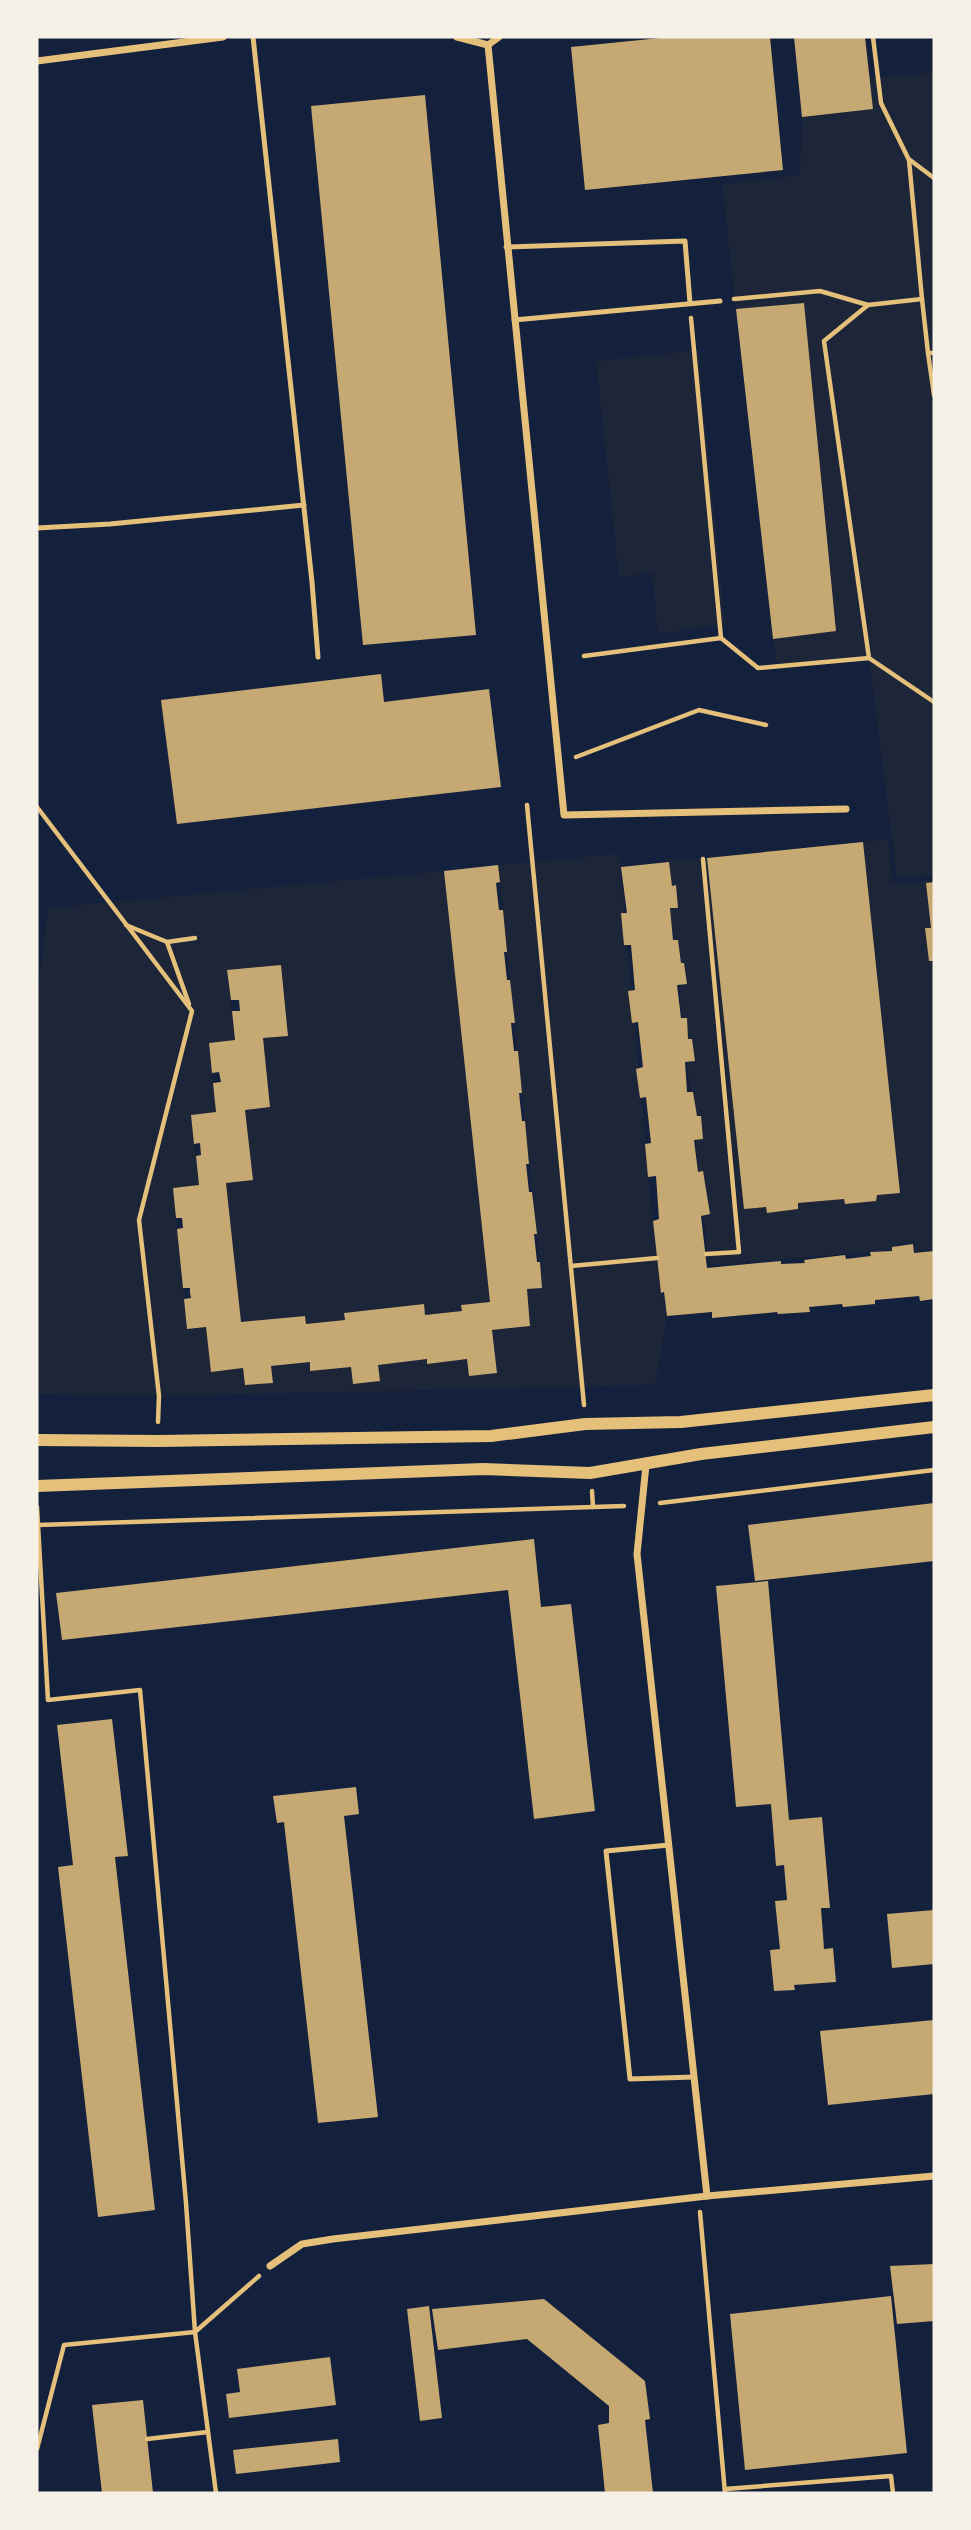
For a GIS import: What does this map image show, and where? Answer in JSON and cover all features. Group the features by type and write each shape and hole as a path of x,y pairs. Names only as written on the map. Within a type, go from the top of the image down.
{"street":[{"path":"37,61 223,37"},
{"path":"457,37 488,45"},
{"path":"488,45 499,37"},
{"path":"488,45 564,816 846,809"},
{"path":"37,1440 491,1436 585,1424 681,1422 934,1395"},
{"path":"37,1486 483,1469 590,1473 701,1454 934,1427"},
{"path":"646,1465 637,1554 694,2077 703,2197"},
{"path":"270,2266 302,2244 703,2197 934,2176"}],"lane":[{"path":"253,37 318,657"},
{"path":"506,247 685,241 690,303"},
{"path":"513,320 720,301"},
{"path":"37,528 110,524 304,505"},
{"path":"669,1845 607,1850 630,2079 694,2077"}],"path":[{"path":"880,37 873,37 881,103 909,160 934,395"},
{"path":"909,160 934,178"},
{"path":"720,301 820,291 868,305 922,299"},
{"path":"690,303 721,638 758,668 869,658 934,702"},
{"path":"868,305 824,341 869,658"},
{"path":"584,656 721,638"},
{"path":"559,764 699,710 766,725"},
{"path":"527,805 585,1424"},
{"path":"37,807 191,1011"},
{"path":"703,859 739,1252 706,1254"},
{"path":"125,925 167,942 195,938"},
{"path":"158,1441 159,1396 139,1220 191,1011 167,942"},
{"path":"570,1266 657,1258"},
{"path":"37,1525 642,1505 934,1470"},
{"path":"590,1473 593,1507"},
{"path":"37,1503 48,1700 140,1690 195,2332 216,2493"},
{"path":"703,2197 725,2491 891,2476 893,2493"},
{"path":"37,2449 64,2345 195,2332 270,2266"},
{"path":"147,2439 208,2432"}],"shaded area":[{"path":"934,72 934,875 897,878 869,659 777,666 773,639 836,630 804,303 736,309 722,184 800,175 802,117 872,109 870,78"},
{"path":"698,350 725,624 658,634 652,573 619,577 596,361"},
{"path":"888,839 892,883 929,881 934,935 934,1250 915,1251 914,1242 895,1244 895,1250 709,1265 665,858 703,859"},
{"path":"619,854 656,1259 667,1316 655,1385 159,1396 37,1394 37,996 48,908 444,871 490,1302 462,1305 462,1311 425,1315 423,1304 344,1313 345,1320 306,1324 305,1316 241,1322 226,1183 245,1110 270,1107 263,1038 288,1035 281,965 227,971 235,1040 209,1043 216,1112 191,1115 199,1185 173,1189 187,1329 206,1327 212,1372 254,1367 257,1384 272,1382 271,1366 310,1362 311,1371 361,1366 363,1383 380,1381 378,1365 427,1359 428,1364 477,1358 479,1375 497,1373 492,1330 530,1326 527,1289 542,1287 498,865"}],"building":[{"path":"670,37 770,37 783,170 585,190 571,47"},
{"path":"794,37 865,37 873,109 802,117"},
{"path":"425,95 476,635 363,645 311,106"},
{"path":"804,303 836,631 773,639 736,309"},
{"path":"381,674 384,702 489,689 501,787 177,824 161,700"},
{"path":"863,842 900,1193 877,1195 876,1201 845,1204 844,1199 798,1203 798,1209 767,1213 766,1207 744,1209 707,858"},
{"path":"669,862 672,886 676,885 678,908 670,908 673,940 678,940 687,984 677,985 681,1018 687,1018 688,1039 692,1039 695,1061 685,1062 687,1092 693,1092 697,1116 701,1116 703,1139 694,1140 698,1172 703,1171 710,1214 701,1216 707,1268 781,1261 781,1264 805,1263 804,1260 845,1255 846,1259 871,1256 870,1252 892,1251 892,1247 913,1244 914,1253 934,1251 934,1299 920,1301 919,1296 875,1300 875,1304 809,1307 810,1312 712,1318 712,1312 667,1316 664,1292 661,1293 653,1221 659,1219 656,1176 648,1177 645,1144 651,1143 646,1097 640,1098 636,1069 643,1067 638,1022 632,1023 628,991 635,990 631,945 624,945 621,913 627,913 621,867"},
{"path":"498,865 500,882 496,883 499,910 503,910 507,952 504,952 515,1023 511,1023 514,1051 518,1051 522,1093 519,1093 529,1164 526,1164 529,1192 532,1192 537,1234 534,1234 542,1288 527,1289 530,1326 492,1330 497,1373 469,1376 467,1359 427,1364 427,1359 378,1365 380,1381 353,1384 351,1367 310,1371 310,1362 271,1366 273,1383 245,1385 243,1368 211,1372 206,1327 187,1329 184,1299 191,1298 190,1288 183,1288 177,1229 183,1228 182,1218 176,1218 173,1188 199,1185 196,1156 201,1155 200,1143 194,1144 191,1115 216,1112 213,1083 221,1082 219,1072 212,1073 209,1043 235,1040 232,1011 240,1011 239,1000 231,1000 227,970 281,965 288,1036 263,1038 270,1107 245,1110 253,1180 226,1183 241,1322 305,1316 306,1324 345,1320 344,1313 424,1304 425,1315 462,1311 461,1305 490,1302 444,871"},
{"path":"934,882 934,961 929,961 925,928 931,928 926,883"},
{"path":"934,1503 934,1561 755,1581 748,1525"},
{"path":"534,1539 541,1607 571,1604 595,1811 534,1819 508,1590 62,1640 56,1593"},
{"path":"768,1581 789,1820 822,1817 830,1908 821,1908 824,1949 833,1948 836,1982 794,1985 795,1990 774,1991 770,1950 780,1949 775,1901 787,1900 784,1865 776,1866 771,1804 736,1807 716,1586"},
{"path":"112,1719 128,1856 115,1857 155,2210 98,2217 58,1867 73,1865 57,1725"},
{"path":"356,1787 359,1814 344,1816 378,2117 318,2123 284,1822 277,1823 273,1796"},
{"path":"934,1910 934,1964 892,1968 887,1914"},
{"path":"934,2020 934,2094 828,2105 820,2031"},
{"path":"934,2264 934,2321 897,2324 890,2266"},
{"path":"891,2296 907,2453 745,2470 730,2314"},
{"path":"544,2299 645,2381 650,2419 645,2420 653,2493 605,2493 598,2425 609,2423 609,2406 527,2339 438,2350 432,2309"},
{"path":"429,2306 442,2418 420,2421 407,2309"},
{"path":"330,2357 336,2405 229,2418 226,2394 240,2392 237,2369"},
{"path":"143,2400 153,2493 102,2493 92,2405"},
{"path":"338,2439 340,2462 236,2474 233,2450"}]}
